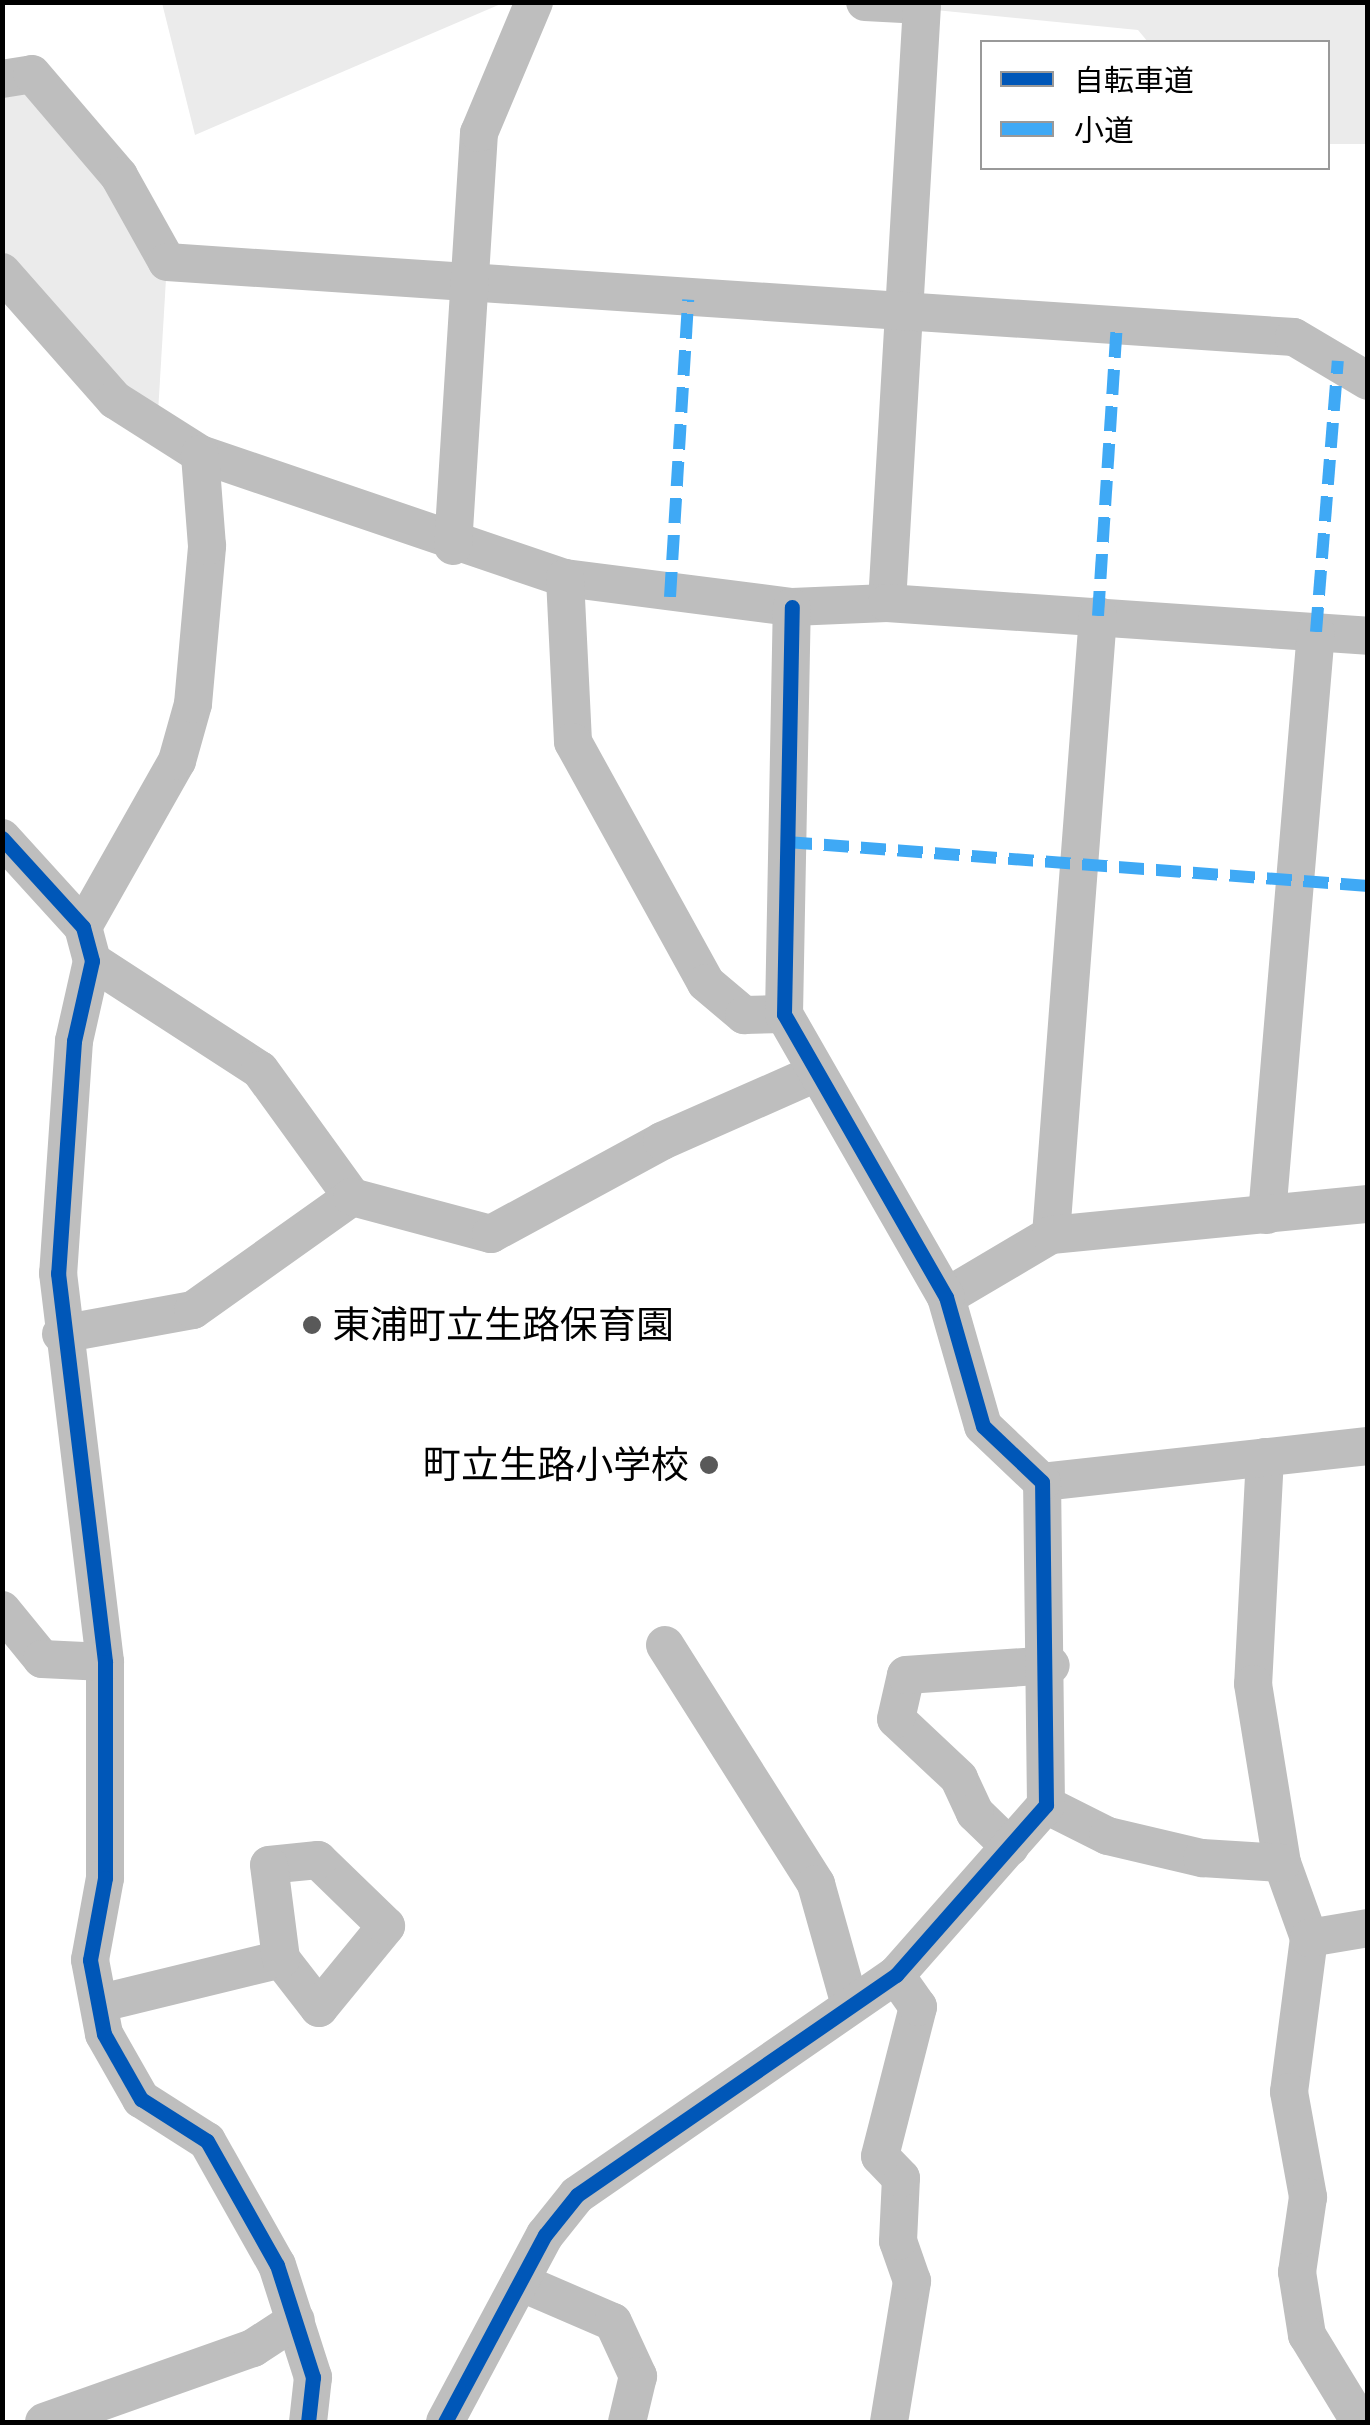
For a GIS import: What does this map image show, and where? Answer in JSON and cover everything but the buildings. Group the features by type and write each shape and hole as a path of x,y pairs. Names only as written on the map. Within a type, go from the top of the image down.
{"street":[{"path":"453,546 474,284 479,134 534,2"},
{"path":"866,2 923,4 887,604"},
{"path":"2,79 32,74 119,176 167,262 474,284 903,306 1294,337 1368,382"},
{"path":"2,272 115,400 200,454 298,482 453,546 565,578 792,607 887,604 1368,636"},
{"path":"200,454 207,546 193,704 177,761 87,944 74,1041 61,1334 105,1662 105,1878 90,1960 104,2034 141,2099 207,2141 296,2320 313,2377 308,2422"},
{"path":"565,578 563,673 573,742 590,776 706,983 744,1015 784,1014"},
{"path":"444,2422 520,2282 577,2195 620,2159 896,1975 1046,1805 1051,1664 1042,1482 983,1426 946,1298 784,1014 792,607"},
{"path":"1051,1235 1098,616"},
{"path":"1267,1215 1316,632"},
{"path":"9,863 87,944 260,1070 352,1197 491,1234 662,1140 816,1073"},
{"path":"61,1334 193,1310 352,1197"},
{"path":"946,1298 1051,1235 1368,1204"},
{"path":"1042,1482 1368,1446"},
{"path":"1265,1457 1253,1684 1282,1863 1308,1938 1290,2092 1308,2197 1297,2272 1307,2335 1360,2422"},
{"path":"2,1610 42,1659 105,1662"},
{"path":"665,1645 816,1884 850,2005"},
{"path":"1010,1848 975,1813 959,1778 896,1720 906,1675 1051,1664"},
{"path":"1046,1805 1108,1836 1202,1858 1282,1863"},
{"path":"1308,1938 1368,1928"},
{"path":"100,2003 281,1959"},
{"path":"889,2422 912,2280 898,2242 900,2178 880,2156 918,2007 896,1975"},
{"path":"520,2282 614,2322 638,2376 627,2422"},
{"path":"44,2422 253,2348 296,2320"}],"shaded area":[{"path":"162,2 503,3 195,135"},
{"path":"865,3 1367,3 1367,144 1330,144 1330,40 1146,40 1138,30"},
{"path":"32,74 167,262 158,413 66,331 3,250 3,79"}],"marked path":[{"path":"670,597 688,300"},
{"path":"1098,616 1117,323"},
{"path":"1316,632 1338,361"},
{"path":"787,842 1368,886"}],"cycle path":[{"path":"445,2422 545,2235 577,2195 896,1975 1046,1805 1042,1482 983,1426 946,1297 784,1014 792,607"},
{"path":"2,838 83,927 92,961 74,1041 58,1273 105,1662 105,1878 90,1960 104,2034 141,2099 207,2141 277,2265 313,2377 308,2422"}],"place":[{"name":"東浦町立生路保育園","path":"312,1325"},
{"name":"町立生路小学校","path":"709,1465"}]}
